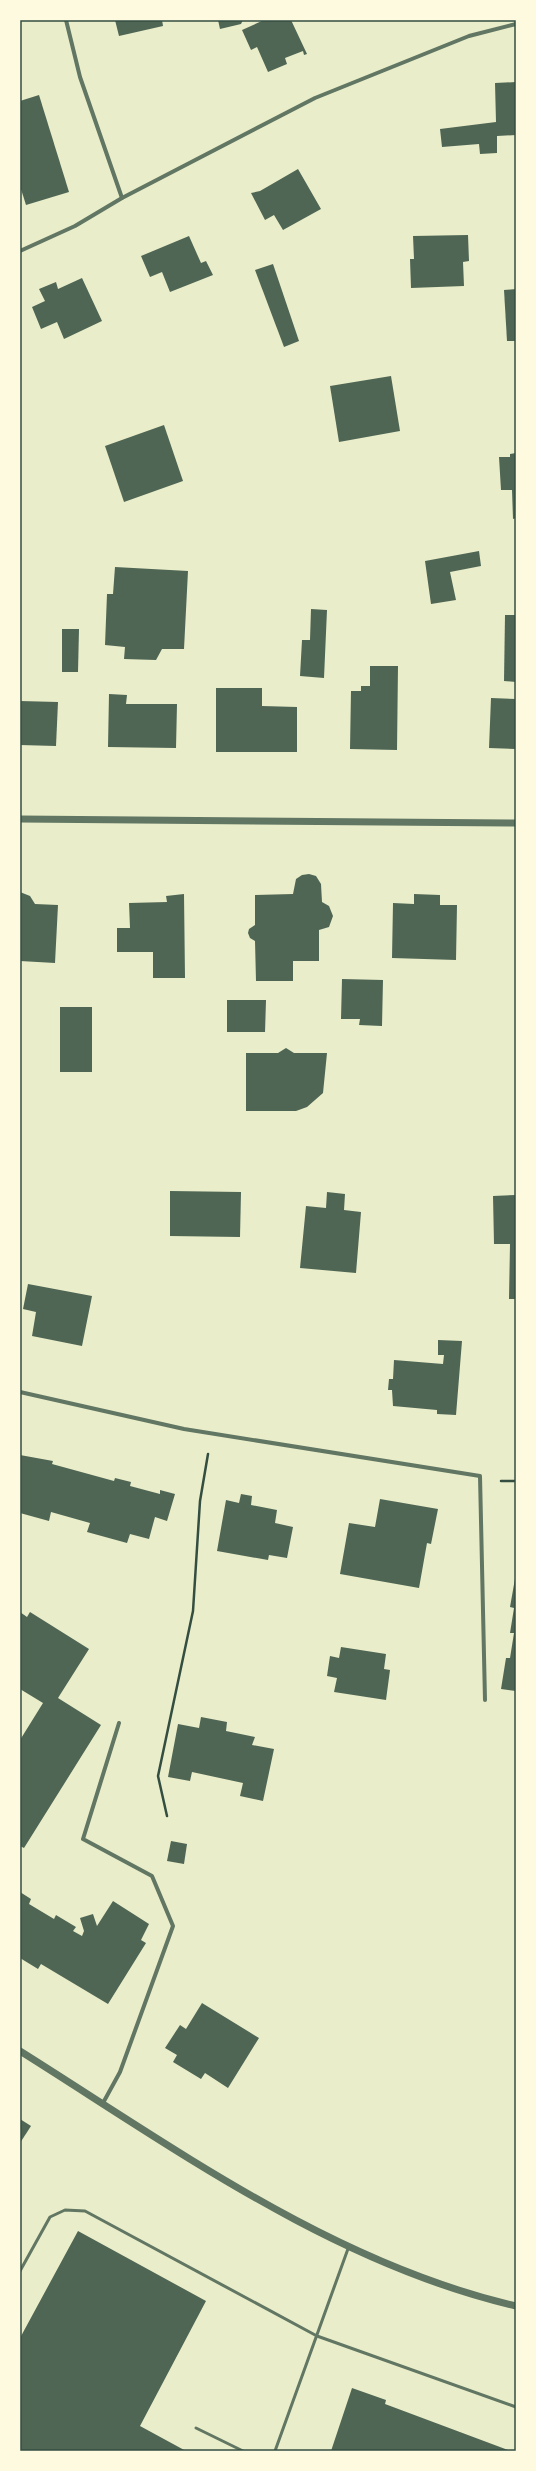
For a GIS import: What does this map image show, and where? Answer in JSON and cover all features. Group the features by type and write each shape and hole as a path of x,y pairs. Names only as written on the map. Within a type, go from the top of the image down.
{"street":[{"path":"66,20 80,77 122,198"},
{"path":"20,251 75,226 122,198 315,98 469,36 516,24"},
{"path":"20,819 516,823"},
{"path":"20,1392 211,1434 480,1476 485,1700"},
{"path":"103,2103 120,2072 172,1926 152,1876 83,1838 119,1723"},
{"path":"20,2051 246,2192 349,2246 429,2279 487,2299 516,2306"}],"lane":[{"path":"20,2271 50,2217 65,2210 85,2211 317,2336 516,2407"},
{"path":"275,2451 349,2246"},
{"path":"196,2428 243,2451"}],"path":[{"path":"167,1816 158,1776 193,1612 200,1501 211,1434"},
{"path":"496,1481 516,1481"}],"building":[{"path":"115,20 162,20 163,26 119,36"},
{"path":"218,20 243,20 241,24 220,29"},
{"path":"264,20 291,20 307,54 304,55 303,51 285,58 287,64 268,72 257,47 251,50 242,30"},
{"path":"516,82 516,135 497,136 497,153 480,154 479,144 442,147 440,129 496,122 495,83"},
{"path":"39,95 69,192 26,205 20,186 20,101"},
{"path":"298,169 321,209 283,230 274,215 265,220 251,193 260,191"},
{"path":"468,235 469,261 463,262 464,286 411,288 410,259 414,259 413,236"},
{"path":"189,236 201,263 206,261 213,275 170,292 162,272 150,277 141,256"},
{"path":"273,264 299,341 284,347 255,270"},
{"path":"82,278 102,321 64,339 57,322 41,329 32,307 45,301 39,289 56,282 58,289"},
{"path":"516,289 516,341 507,341 504,290"},
{"path":"391,376 400,431 339,442 330,386"},
{"path":"164,425 183,481 124,502 105,446"},
{"path":"516,453 516,518 513,519 512,490 501,490 499,457 510,457 510,454"},
{"path":"479,551 481,566 450,572 456,600 431,604 425,561"},
{"path":"115,567 188,571 184,649 162,649 156,660 124,659 125,647 105,645 107,594 113,594"},
{"path":"311,609 327,610 324,678 300,676 302,640 310,640"},
{"path":"505,615 516,615 516,682 504,681"},
{"path":"62,629 79,629 78,672 62,672"},
{"path":"370,666 398,666 397,750 350,749 351,691 361,691 361,686 370,686"},
{"path":"216,688 262,688 262,706 297,707 297,752 216,752"},
{"path":"109,694 127,695 126,704 177,704 176,748 108,747"},
{"path":"491,698 516,699 516,753 515,749 489,748"},
{"path":"20,701 58,702 56,746 20,745"},
{"path":"309,874 316,876 321,884 322,902 329,906 333,916 329,927 319,930 319,961 293,961 293,981 256,981 255,941 250,938 248,933 249,929 255,925 255,895 293,894 296,879 302,875"},
{"path":"20,892 30,896 35,904 58,905 55,963 20,961"},
{"path":"184,894 185,978 153,978 153,952 117,952 117,928 130,928 129,903 167,902 166,896"},
{"path":"414,894 440,895 440,905 457,905 456,960 392,958 393,903 414,904"},
{"path":"342,979 383,980 382,1026 359,1025 360,1019 341,1019"},
{"path":"227,1000 266,1000 265,1032 227,1032"},
{"path":"60,1007 92,1007 92,1072 60,1072"},
{"path":"286,1048 294,1053 327,1053 323,1093 307,1107 296,1111 246,1111 246,1053 278,1053"},
{"path":"170,1191 241,1192 240,1237 170,1236"},
{"path":"327,1192 345,1194 344,1210 361,1212 356,1273 300,1268 306,1206 326,1208"},
{"path":"516,1195 516,1299 509,1299 510,1244 494,1244 493,1196"},
{"path":"28,1284 92,1296 82,1346 32,1336 36,1312 23,1309"},
{"path":"438,1340 462,1341 456,1415 437,1414 437,1410 393,1406 392,1390 388,1390 389,1379 393,1379 394,1360 443,1364 444,1355 438,1355"},
{"path":"20,1455 53,1461 52,1464 114,1481 115,1478 131,1482 130,1486 160,1494 160,1490 175,1494 167,1521 155,1517 149,1539 130,1534 127,1543 87,1532 90,1523 51,1512 49,1521 20,1513"},
{"path":"241,1494 252,1496 251,1505 277,1510 275,1523 293,1527 287,1558 269,1555 268,1560 217,1551 226,1500 239,1503"},
{"path":"380,1499 438,1509 431,1544 427,1543 419,1588 340,1574 349,1523 375,1527"},
{"path":"516,1573 516,1691 501,1689 506,1658 510,1658 514,1633 510,1633 514,1608 510,1607"},
{"path":"20,1612 27,1617 30,1612 89,1649 58,1698 101,1725 24,1848 20,1846 20,1740 43,1703 20,1689"},
{"path":"341,1647 386,1654 384,1669 390,1670 386,1700 334,1692 337,1678 327,1676 330,1656 339,1658"},
{"path":"201,1717 227,1722 226,1731 255,1737 252,1745 274,1749 263,1801 240,1796 243,1783 192,1772 190,1781 168,1777 178,1724 199,1728"},
{"path":"171,1841 187,1844 184,1864 167,1861"},
{"path":"20,1892 31,1899 29,1904 54,1919 56,1915 76,1927 73,1931 82,1936 84,1931 80,1918 93,1914 97,1926 113,1901 149,1924 141,1940 146,1943 108,2004 41,1964 38,1969 20,1958"},
{"path":"202,2003 259,2038 228,2088 205,2073 201,2079 173,2062 177,2055 165,2048 180,2025 186,2029"},
{"path":"20,2119 31,2126 20,2143"},
{"path":"78,2231 206,2301 140,2426 186,2451 20,2451 20,2338"},
{"path":"352,2388 386,2400 385,2404 511,2451 331,2451"}]}
